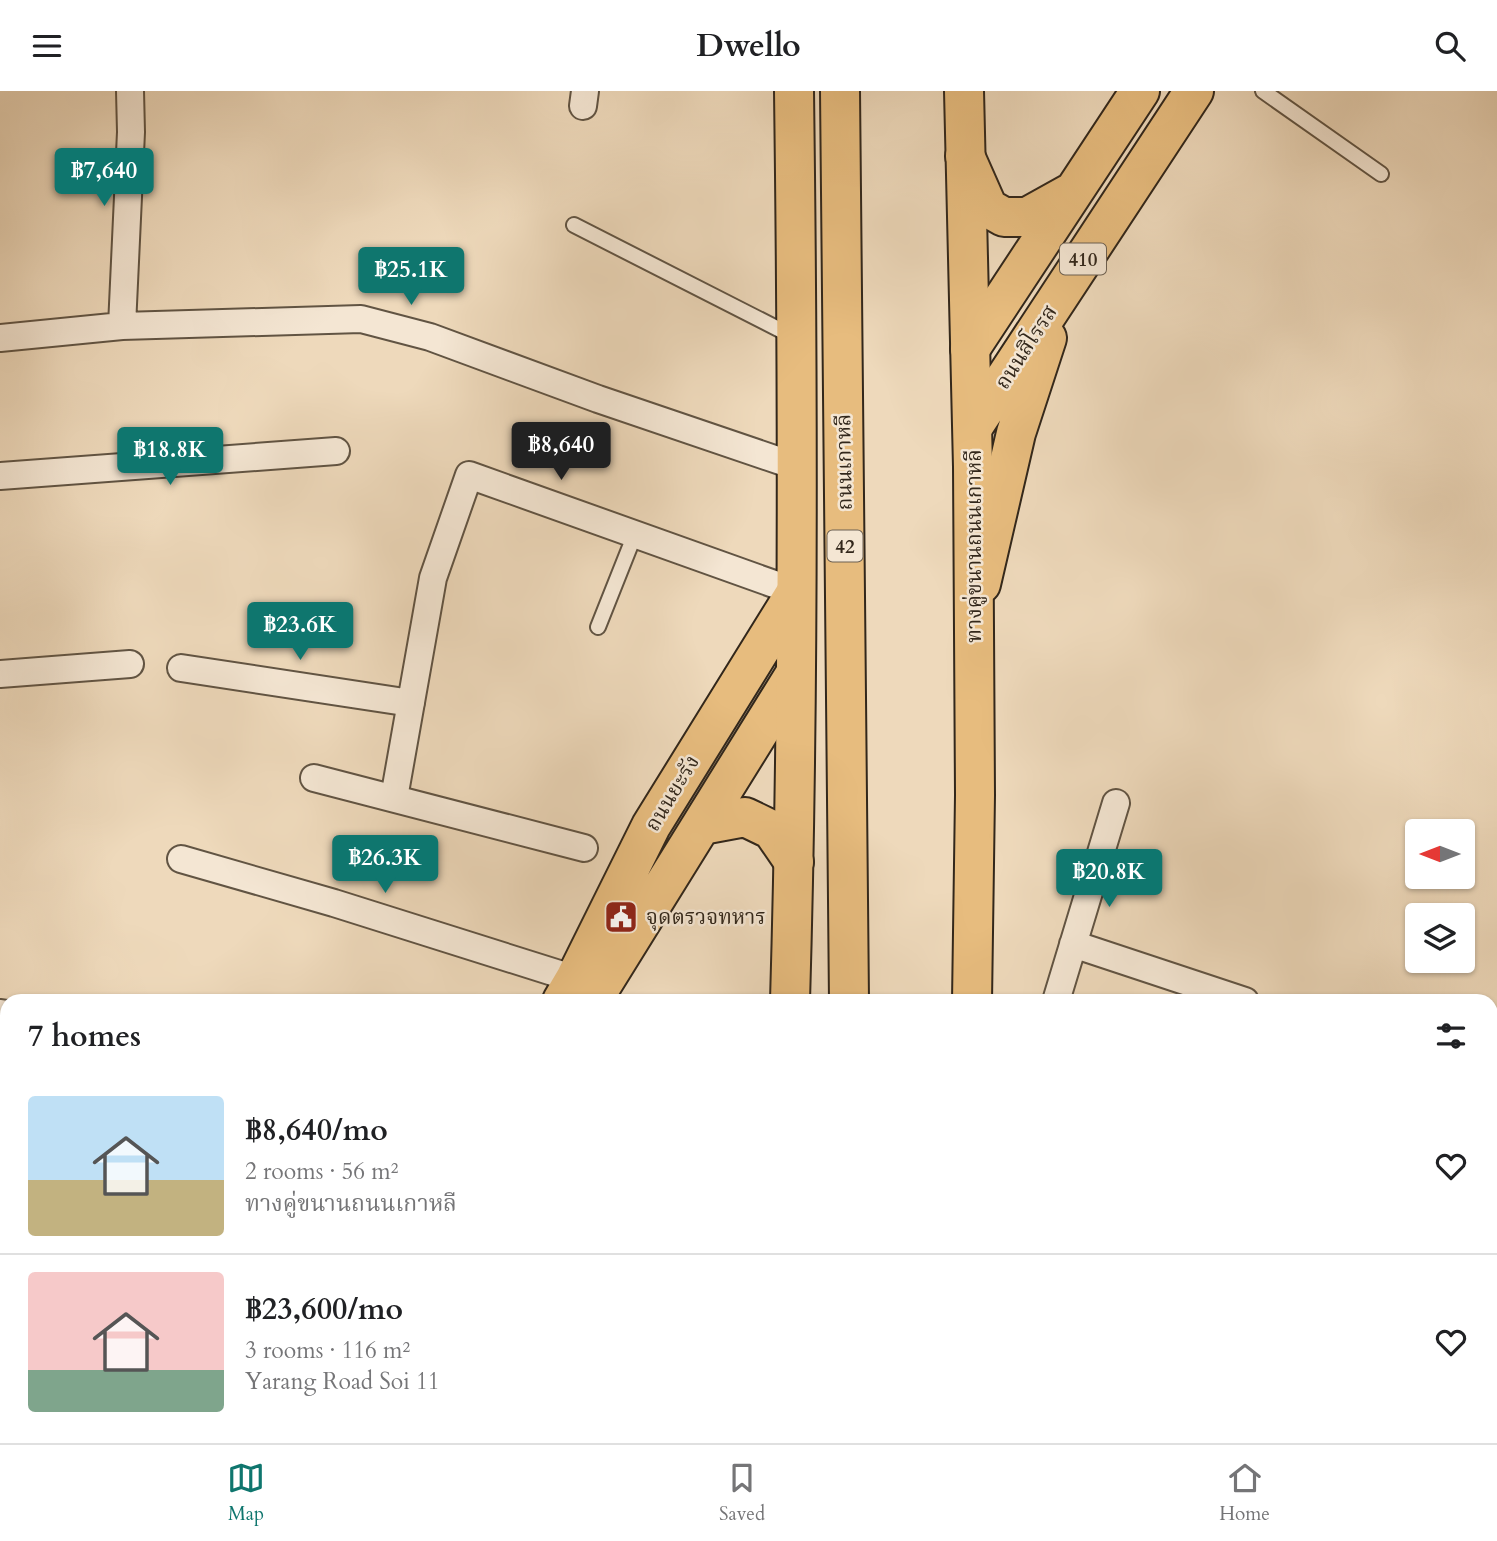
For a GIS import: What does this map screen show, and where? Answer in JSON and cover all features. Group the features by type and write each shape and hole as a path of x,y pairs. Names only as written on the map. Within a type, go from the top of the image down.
{"main road":[{"path":"790,994 795,674 785,588 795,466 794,91"},
{"name":"ถนนเกาหลี","path":"840,91 849,994"},
{"name":"ทางคู่ขนานถนนเกาหลี","path":"964,91 974,613 972,994"},
{"name":"410","path":"970,349 1140,91"},
{"name":"ถนนสิโรรส","path":"972,427 1194,91"},
{"path":"965,154 988,208 1004,217 1027,217 1074,192"},
{"path":"974,613 1016,433 1061,293"},
{"name":"ถนนยะรัง","path":"577,994 651,826 724,708 785,588"},
{"name":"ถนนยะรัง","path":"577,994 702,824 795,674"},
{"path":"702,824 745,817 772,830 794,862 810,994"}],"street":[{"path":"122,326 131,132 130,91"},
{"path":"0,338 122,326 361,319 430,337 598,399 795,466"},
{"path":"0,476 336,451"},
{"path":"394,798 433,578 469,475 785,588"},
{"path":"0,674 130,664"},
{"path":"181,668 411,703"},
{"path":"314,778 584,848"},
{"path":"1058,994 1116,803"},
{"path":"181,859 346,907 577,994"},
{"path":"1073,944 1224,994"}],"lane":[{"path":"1263,91 1381,174"},
{"path":"574,225 796,338"},
{"path":"598,627 635,534"}],"place":[{"name":"จุดตรวจทหาร","path":"621,917"}]}
